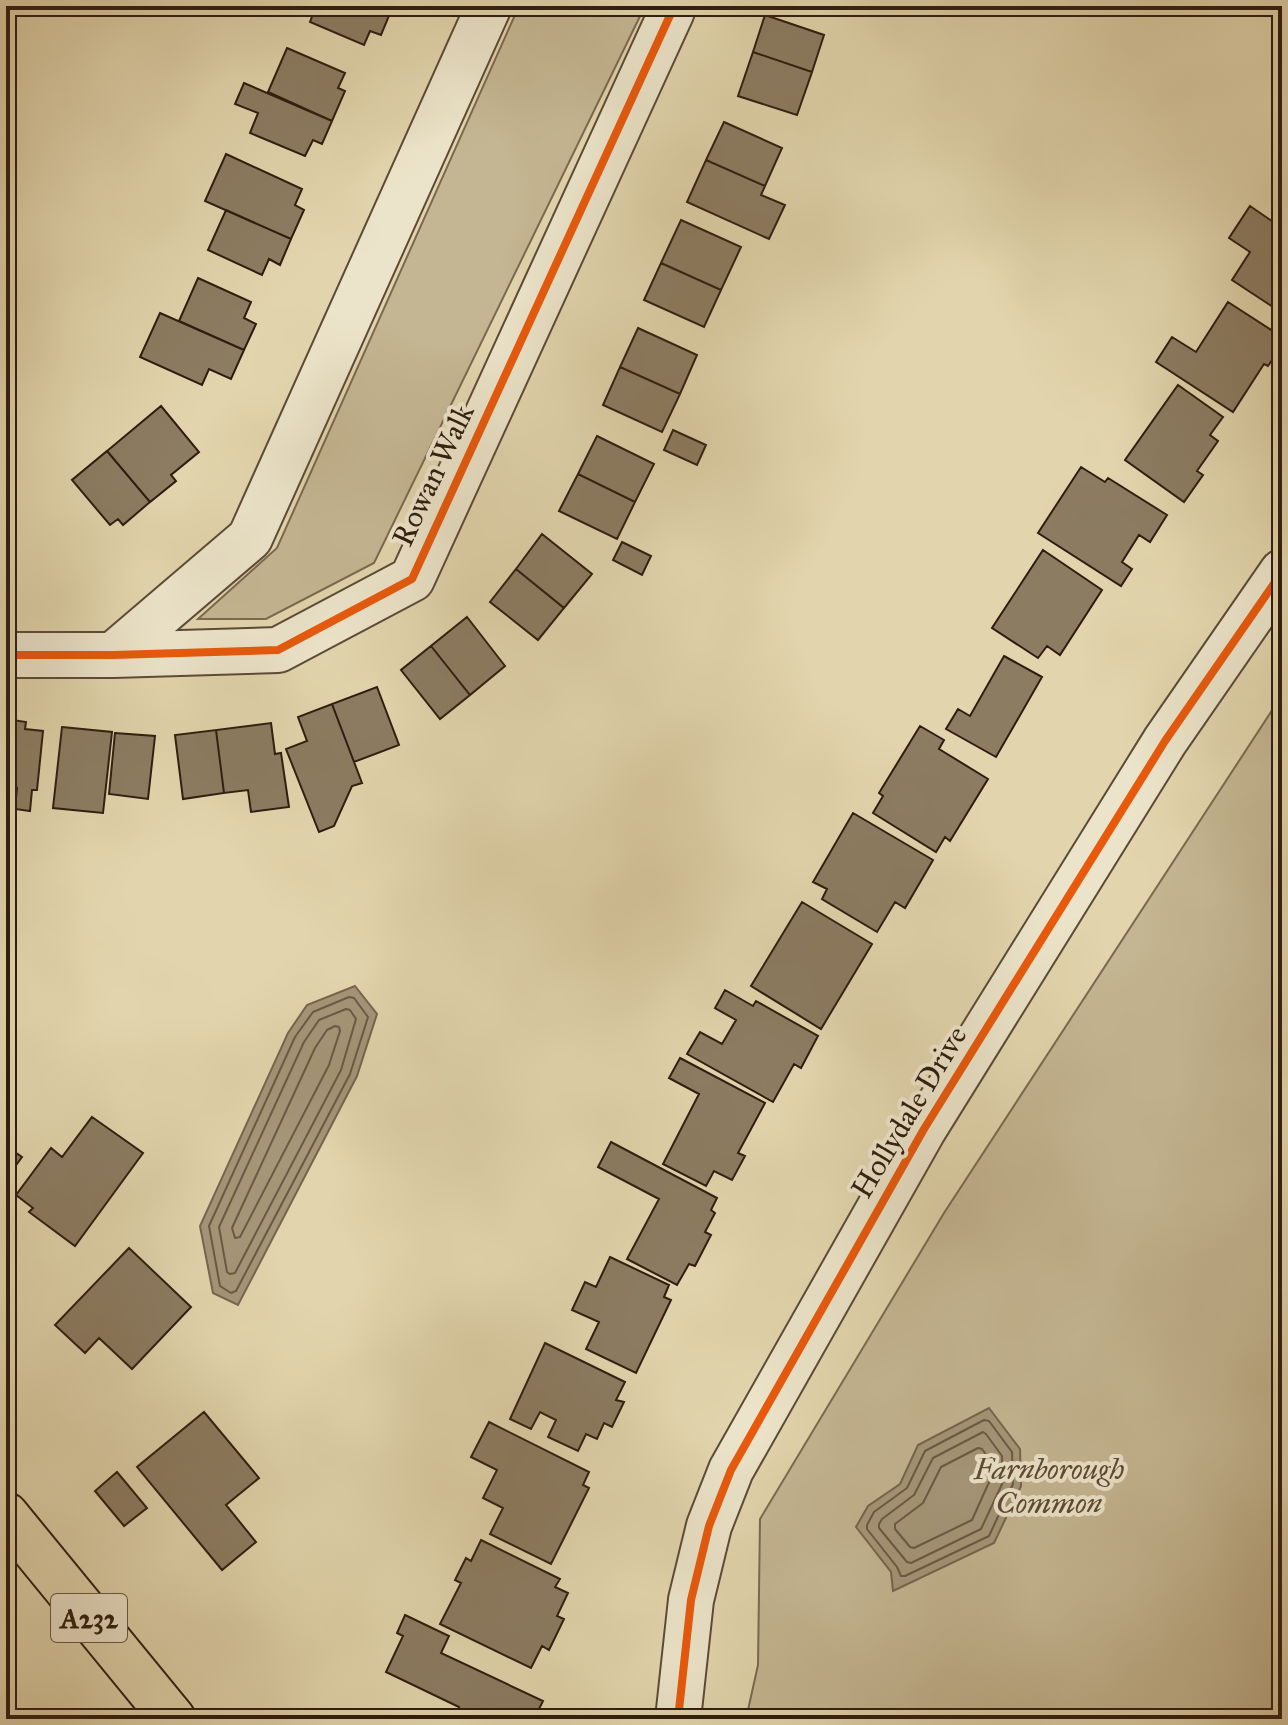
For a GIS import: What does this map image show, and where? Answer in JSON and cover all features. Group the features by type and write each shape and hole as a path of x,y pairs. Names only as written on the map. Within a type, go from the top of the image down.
{"highway":[{"name":"A232","path":"6,1515 173,1719"}],"street":[{"path":"113,655 250,538 489,6"},
{"name":"Rowan Walk","path":"6,655 278,650 412,579 672,6"},
{"name":"Hollydale Drive","path":"678,1719 691,1600 709,1526 731,1470 924,1129 1165,741 1282,572"}],"green space":[{"path":"519,6 645,6 374,563 266,619 198,619 277,548"},
{"name":"Farnborough Common","path":"1282,695 1282,1719 746,1719 758,1665 760,1519 944,1213"}],"water":[{"path":"355,986 377,1014 357,1076 238,1305 213,1293 200,1226 288,1033 307,1005"},
{"path":"989,1408 1020,1449 1021,1486 994,1543 893,1591 891,1572 856,1527 868,1506 900,1484 918,1445"}],"building":[{"path":"316,6 393,6 381,35 370,31 364,45 310,22"},
{"path":"765,15 824,35 812,72 753,52"},
{"path":"287,48 345,73 338,88 345,91 332,121 268,92"},
{"path":"753,52 812,72 797,115 738,96"},
{"path":"244,83 332,121 322,144 313,140 305,156 250,133 258,113 235,104"},
{"path":"724,122 782,148 765,186 706,160"},
{"path":"226,154 302,189 295,205 304,210 291,239 205,201"},
{"path":"706,160 765,186 761,195 785,205 769,239 687,202"},
{"path":"1250,206 1282,228 1282,313 1232,280 1250,252 1229,238"},
{"path":"226,210 291,239 280,265 269,259 262,275 208,250"},
{"path":"681,220 741,247 721,290 661,263"},
{"path":"661,263 721,290 704,327 644,300"},
{"path":"198,278 251,302 244,318 256,324 244,350 179,321"},
{"path":"1228,302 1282,337 1282,345 1268,366 1264,364 1233,412 1156,362 1172,337 1196,352"},
{"path":"160,313 244,350 231,379 209,369 202,385 140,357"},
{"path":"638,328 697,355 680,394 620,367"},
{"path":"620,367 680,394 662,432 603,405"},
{"path":"1178,385 1223,417 1210,435 1218,441 1197,471 1203,475 1184,502 1125,460"},
{"path":"161,406 199,452 171,475 176,481 150,502 107,451"},
{"path":"673,430 706,445 697,465 664,450"},
{"path":"597,436 654,464 635,502 578,474"},
{"path":"6,448 13,449 8,541 6,541"},
{"path":"107,451 150,502 123,525 118,519 110,525 72,480"},
{"path":"1081,467 1105,482 1108,478 1167,515 1150,542 1139,535 1122,562 1132,569 1121,586 1038,533"},
{"path":"578,474 635,502 617,539 559,511"},
{"path":"542,534 592,574 564,608 516,569"},
{"path":"622,542 651,556 642,575 613,560"},
{"path":"1043,550 1102,590 1060,655 1047,646 1038,658 992,628"},
{"path":"516,569 564,608 538,640 490,602"},
{"path":"467,617 505,666 470,695 431,646"},
{"path":"431,646 470,695 440,719 401,670"},
{"path":"1004,656 1042,677 996,757 946,729 958,709 970,716"},
{"path":"377,687 399,745 354,762 332,704"},
{"path":"332,704 362,783 352,786 334,826 319,832 286,749 307,741 298,717"},
{"path":"6,719 26,722 25,729 43,731 37,790 32,790 30,811 15,809 17,788 6,787"},
{"path":"271,723 275,754 281,753 289,807 251,812 248,790 224,793 216,730"},
{"path":"920,726 944,740 939,749 988,779 950,841 945,837 936,852 873,813 883,796 879,793"},
{"path":"62,727 112,732 103,813 53,808"},
{"path":"216,730 224,793 183,799 175,735"},
{"path":"115,733 155,736 148,799 109,794"},
{"path":"853,813 933,860 905,908 895,902 877,932 822,899 827,889 813,882"},
{"path":"802,902 872,944 821,1029 751,986"},
{"path":"725,990 753,1006 756,1001 818,1036 801,1068 794,1064 773,1102 687,1054 700,1032 722,1044 736,1020 715,1008"},
{"path":"680,1058 765,1103 738,1153 745,1156 732,1180 714,1171 706,1186 663,1164 699,1094 669,1078"},
{"path":"92,1117 143,1153 75,1246 29,1212 33,1208 16,1195 51,1148 62,1157"},
{"path":"611,1142 717,1198 711,1210 715,1213 705,1232 711,1235 695,1266 689,1264 677,1285 627,1259 659,1199 598,1167"},
{"path":"6,1146 22,1157 6,1179"},
{"path":"129,1248 191,1307 132,1369 99,1338 85,1353 55,1325"},
{"path":"610,1257 669,1285 664,1297 671,1300 636,1373 586,1349 599,1322 572,1310 585,1282 596,1287"},
{"path":"545,1343 625,1382 616,1400 624,1402 612,1427 604,1423 597,1439 586,1434 578,1451 548,1437 556,1420 540,1412 531,1429 510,1419"},
{"path":"204,1412 259,1478 226,1505 256,1542 222,1570 137,1467"},
{"path":"489,1422 589,1472 583,1485 589,1488 551,1564 490,1534 503,1508 483,1498 497,1470 471,1457"},
{"path":"117,1472 147,1508 124,1526 95,1491"},
{"path":"481,1540 560,1579 555,1587 568,1593 557,1616 564,1619 549,1650 542,1646 531,1668 440,1624 461,1583 455,1580 466,1558 471,1561"},
{"path":"405,1615 449,1636 441,1653 543,1701 534,1719 453,1719 459,1707 386,1672 403,1636 397,1633"}],"cycle path":[{"path":"6,655 278,650 412,579 672,6"},
{"path":"678,1719 691,1600 709,1526 731,1470 924,1129 1165,741 1282,572"}]}
